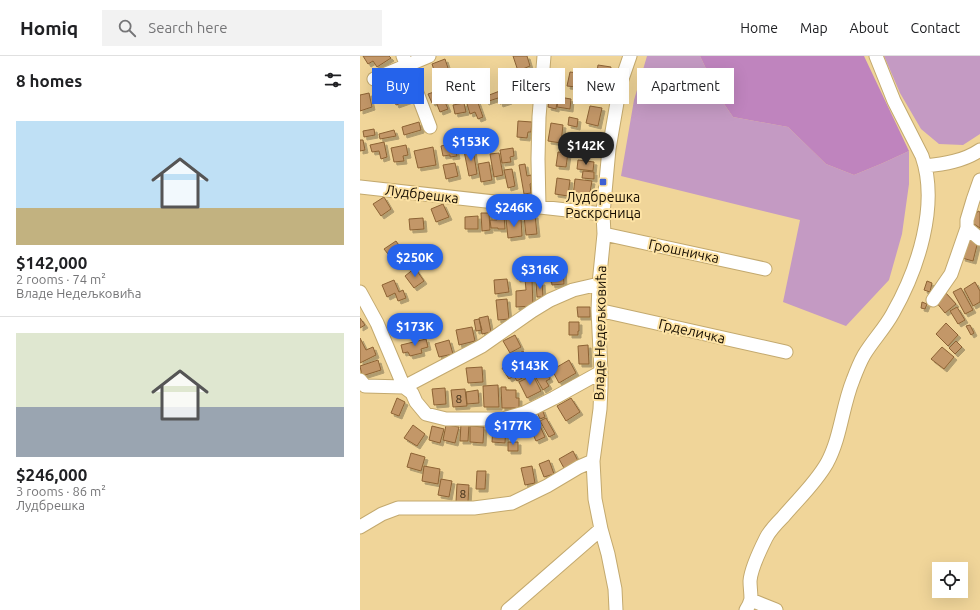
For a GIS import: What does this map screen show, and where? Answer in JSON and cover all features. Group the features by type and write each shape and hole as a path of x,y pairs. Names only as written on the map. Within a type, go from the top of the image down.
{"street":[{"path":"393,68 405,61 429,56"},
{"path":"540,207 538,158 539,117 544,56"},
{"name":"Владе Недељковића","path":"616,610 608,554 595,498 593,461 600,409 601,372 598,284 604,234 603,214 609,149 620,85 630,56"},
{"path":"776,610 749,605 750,580 757,555 767,536 816,480 827,462 841,423 845,404 853,380 864,356 893,313 907,286 920,249 926,223 928,182 925,166 922,156 894,101 876,56"},
{"path":"405,61 430,127"},
{"path":"925,166 977,156"},
{"path":"933,300 952,274 967,228 967,220 976,203 980,180"},
{"name":"Лудбрешка","path":"360,187 603,214"},
{"path":"967,228 980,239"},
{"name":"Грошничка","path":"604,234 765,269"},
{"path":"362,385 404,387 482,346 550,300 573,290 598,284"},
{"path":"360,292 377,323 404,387 412,393 416,402 426,414 446,420 503,419 524,413 601,372"},
{"name":"Грделичка","path":"598,310 786,352"},
{"path":"360,527 382,514 398,508 474,508 512,503 593,461"},
{"path":"515,608 601,529"}],"shaded area":[{"path":"647,56 700,56 706,68 643,68"},
{"path":"700,56 864,56 909,151 854,175 826,164 788,127 733,117 724,104 734,104 734,68 706,68"},
{"path":"884,56 980,56 980,134 963,145 939,144 921,129 900,93"},
{"path":"637,90 637,104 724,104 733,117 788,127 826,164 854,175 909,151 909,184 902,234 889,280 846,326 783,302 800,220 621,176"}],"building":[{"path":"363,56 389,56 391,58 377,67 373,61 368,64"},
{"path":"513,56 527,56 530,66 525,68 517,68"},
{"path":"445,59 448,68 433,68 432,64"},
{"path":"598,65 611,67 611,68 598,68"},
{"path":"570,72 573,72 573,87 567,86"},
{"path":"498,92 498,98 490,101 490,95"},
{"path":"369,93 372,107 360,111 360,95"},
{"path":"432,93 432,103 428,94"},
{"path":"565,98 571,99 570,109 557,107 558,104 565,104"},
{"path":"437,104 446,104 448,109 440,112"},
{"path":"464,104 466,112 455,114 453,105"},
{"path":"467,104 478,104 483,117 478,119 475,112 470,114"},
{"path":"548,104 557,104 556,109 548,107"},
{"path":"590,106 602,108 598,126 586,123"},
{"path":"569,117 578,119 577,127 568,125"},
{"path":"518,121 532,122 531,132 528,132 527,138 517,137"},
{"path":"419,122 421,130 404,135 402,127"},
{"path":"551,123 563,125 561,143 548,141"},
{"path":"374,129 375,135 364,137 363,131"},
{"path":"468,129 470,137 461,138 459,130"},
{"path":"394,130 396,136 380,139 379,134"},
{"path":"471,137 473,148 467,150 466,145 463,145 461,139"},
{"path":"360,140 363,140 365,150 360,151"},
{"path":"384,142 387,157 381,159 379,151 372,152 370,145"},
{"path":"454,143 457,156 443,156 441,146"},
{"path":"406,145 408,155 403,156 404,161 394,162 391,148"},
{"path":"433,147 436,165 418,168 414,151"},
{"path":"513,148 514,156 510,157 511,162 502,163 500,150"},
{"path":"473,149 477,174 469,176 464,151"},
{"path":"558,152 568,153 566,167 556,166"},
{"path":"499,153 503,175 494,177 490,154"},
{"path":"578,160 594,162 593,171 577,169"},
{"path":"489,162 492,180 481,182 478,164"},
{"path":"455,163 458,176 446,179 443,165"},
{"path":"525,164 527,176 531,175 533,183 530,184 531,193 524,194 519,165"},
{"path":"512,169 515,186 508,188 504,170"},
{"path":"583,171 594,172 594,179 582,178"},
{"path":"557,178 570,180 568,196 555,194"},
{"path":"575,179 592,181 589,198 573,196"},
{"path":"384,197 391,209 381,216 373,204"},
{"path":"443,204 449,217 436,222 431,209"},
{"path":"978,211 980,212 980,228 971,222"},
{"path":"481,213 489,213 490,230 482,231"},
{"path":"504,215 505,229 491,228 490,220 497,220 497,216"},
{"path":"535,215 537,234 526,235 524,216"},
{"path":"478,216 478,229 465,229 465,217"},
{"path":"423,218 424,229 410,230 409,219"},
{"path":"521,218 522,236 508,238 506,219"},
{"path":"967,238 978,241 973,261 962,258"},
{"path":"396,241 403,251 392,259 384,249"},
{"path":"563,265 564,284 552,285 551,279 547,279 547,266"},
{"path":"415,268 424,281 414,288 405,276"},
{"path":"532,273 533,277 517,279 516,274"},
{"path":"507,279 509,292 495,294 494,280"},
{"path":"525,279 532,279 533,306 516,307 516,291 526,290"},
{"path":"394,280 399,292 403,290 406,298 398,301 395,293 387,297 382,285"},
{"path":"927,281 932,283 930,292 924,290"},
{"path":"536,282 542,282 543,297 537,297"},
{"path":"975,282 980,291 980,302 973,306 964,289"},
{"path":"961,288 973,310 965,314 953,292"},
{"path":"945,292 956,304 945,313 936,302"},
{"path":"507,299 509,319 498,320 496,300"},
{"path":"922,302 927,304 925,309 921,308"},
{"path":"577,307 590,307 590,317 578,317"},
{"path":"957,307 965,320 958,324 950,311"},
{"path":"488,316 491,332 482,334 479,318"},
{"path":"405,317 408,330 394,334 391,320"},
{"path":"360,318 365,325 360,328"},
{"path":"479,319 482,330 476,331 474,320"},
{"path":"569,322 579,322 578,335 569,335"},
{"path":"946,323 958,335 948,346 936,334"},
{"path":"970,325 974,333 971,335 966,326"},
{"path":"472,327 475,341 459,345 456,330"},
{"path":"515,335 521,347 510,353 503,341"},
{"path":"360,338 366,350 373,347 376,355 360,363"},
{"path":"426,339 428,347 421,349 422,353 410,356 408,352 403,353 401,345"},
{"path":"449,340 453,354 439,357 435,344"},
{"path":"956,341 962,347 955,354 949,348"},
{"path":"588,345 589,364 579,364 578,346"},
{"path":"942,347 954,357 944,369 931,359"},
{"path":"523,351 527,357 519,361 516,355"},
{"path":"378,360 381,370 362,376 360,366"},
{"path":"569,360 576,373 559,383 552,370"},
{"path":"515,361 524,377 517,381 514,376 509,379 502,368"},
{"path":"482,367 483,382 468,383 466,368"},
{"path":"546,372 550,379 546,381 549,386 543,390 536,378"},
{"path":"533,375 541,391 527,398 519,382"},
{"path":"498,385 499,407 484,407 483,386"},
{"path":"501,387 506,387 506,390 516,390 516,398 519,398 519,411 516,411 516,408 502,408"},
{"path":"445,388 446,404 434,405 432,389"},
{"path":"465,389 467,406 453,407 451,390"},
{"path":"478,390 479,403 467,404 466,392"},
{"path":"397,398 405,402 399,416 391,413"},
{"path":"571,398 580,412 566,421 557,406"},
{"path":"542,409 545,417 540,419 537,412"},
{"path":"536,417 545,437 536,441 527,421"},
{"path":"546,418 555,434 549,437 540,421"},
{"path":"461,423 469,424 468,441 460,441"},
{"path":"413,425 425,434 417,446 404,438"},
{"path":"446,425 459,427 455,443 443,440"},
{"path":"432,426 444,429 440,443 429,440"},
{"path":"470,426 484,427 483,443 470,442"},
{"path":"493,426 506,426 505,443 492,442"},
{"path":"508,442 518,442 518,451 508,451"},
{"path":"573,451 579,463 565,470 559,459"},
{"path":"411,453 425,457 421,471 407,467"},
{"path":"549,460 554,474 544,477 539,464"},
{"path":"424,466 440,469 438,484 422,481"},
{"path":"532,466 535,483 525,485 521,468"},
{"path":"477,471 486,471 485,489 476,489"},
{"path":"441,479 452,481 449,497 438,495"},
{"path":"457,484 469,485 468,502 456,502"}],"place":[{"name":"Лудбрешка Раскрсница","path":"603,182"}]}
